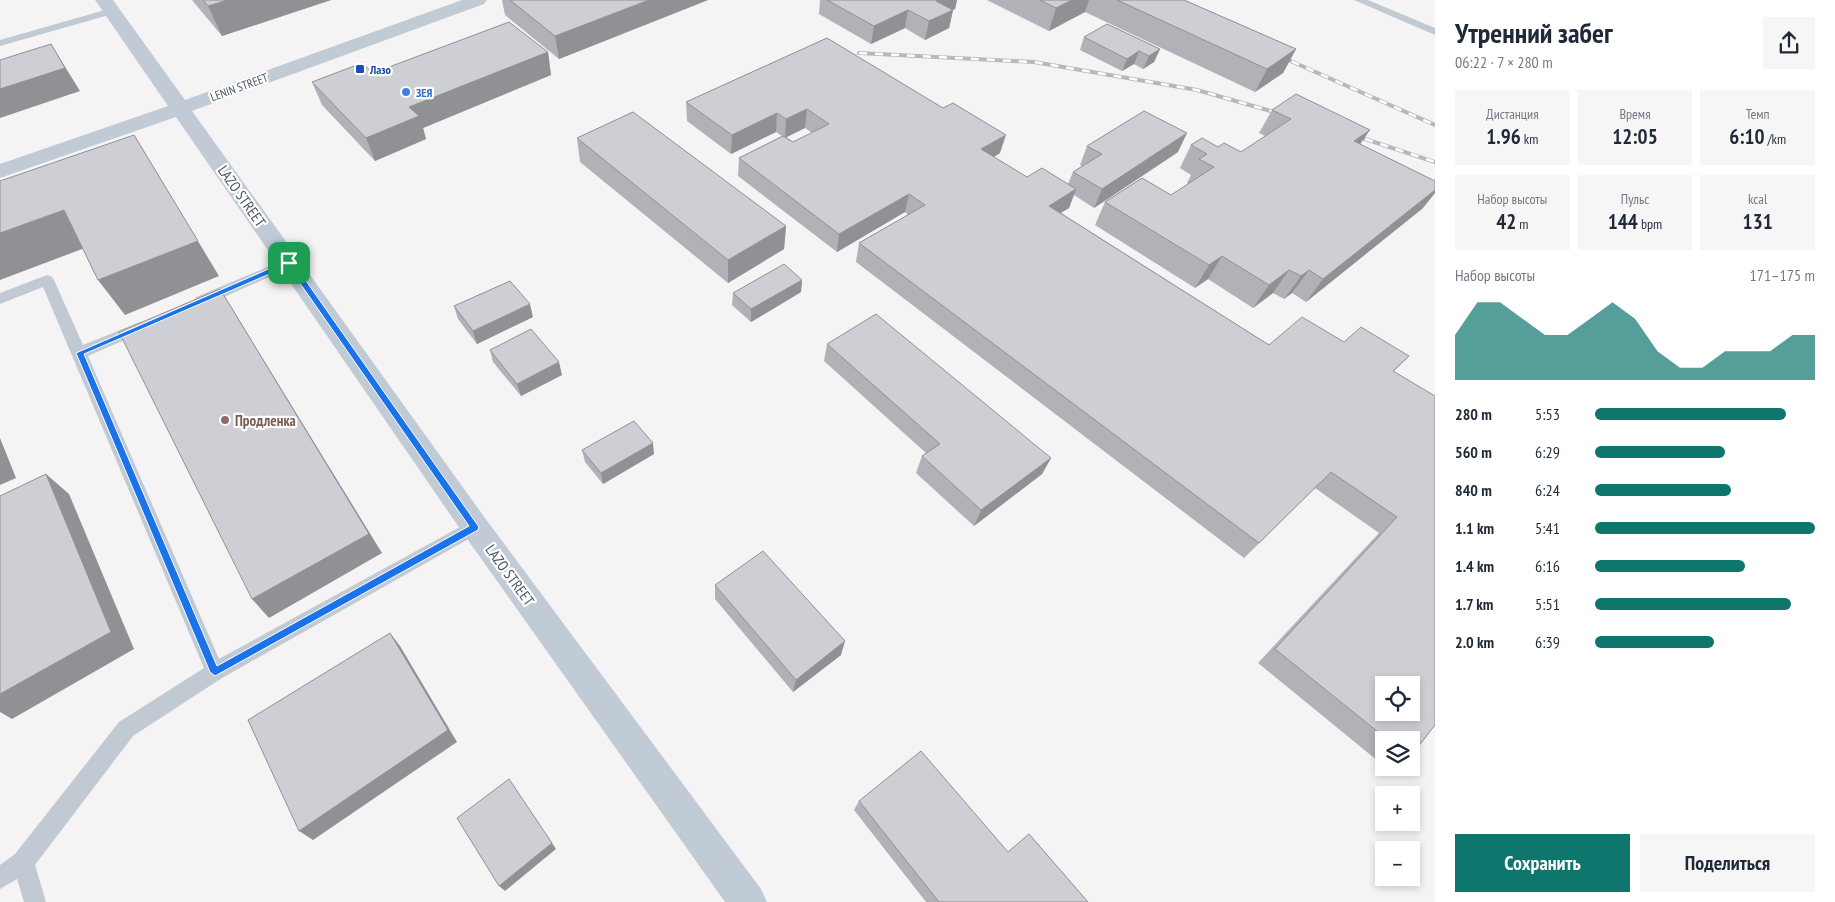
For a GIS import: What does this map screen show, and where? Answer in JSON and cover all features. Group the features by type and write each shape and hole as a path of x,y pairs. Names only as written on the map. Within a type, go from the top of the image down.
{"street":[{"name":"LENIN STREET","path":"0,171 181,108 478,0"},
{"name":"LAZO STREET","path":"108,6 475,527 748,902"}],"lane":[{"path":"1359,0 1435,32"},
{"path":"0,43 108,6"},
{"path":"189,306 289,263"},
{"path":"0,299 47,280 215,672"},
{"path":"79,353 152,322"},
{"path":"0,878 23,862 126,729 215,672 475,527"},
{"path":"23,862 35,902"}],"building":[{"path":"203,0 228,0 208,6"},
{"path":"510,0 649,0 555,36"},
{"path":"827,0 939,0 936,1 953,10 929,21 908,10 874,26"},
{"path":"1040,0 1072,0 1056,8"},
{"path":"1117,0 1184,0 1296,49 1267,69"},
{"path":"509,22 548,52 409,107 419,116 366,138 312,82 362,63 373,73"},
{"path":"1107,24 1160,49 1149,56 1139,51 1127,59 1084,37"},
{"path":"827,38 943,108 953,103 1006,135 981,149 1027,177 1042,168 1076,189 1049,206 1269,345 1302,317 1344,342 1361,327 1409,356 1393,371 1435,396 1435,725 1420,744 1420,731 1377,731 1275,649 1397,517 1331,472 1259,543 859,243 925,205 909,194 839,234 739,158 783,136 793,142 829,124 807,109 786,119 777,113 732,135 686,102"},
{"path":"51,44 65,68 0,89 0,60"},
{"path":"1296,94 1370,130 1354,141 1435,181 1435,190 1323,279 1309,270 1301,276 1289,270 1269,285 1222,256 1209,265 1105,202 1142,178 1171,195 1214,167 1199,159 1207,154 1191,145 1202,138 1218,147 1224,143 1241,152 1291,119 1272,110"},
{"path":"1144,111 1187,133 1102,189 1073,172 1102,154 1087,146"},
{"path":"633,112 786,226 728,260 577,138"},
{"path":"134,135 198,241 98,280 64,210 0,233 0,181"},
{"path":"784,264 802,280 751,309 733,293"},
{"path":"510,281 530,304 473,331 454,306"},
{"path":"220,289 369,534 252,599 119,332"},
{"path":"876,314 1051,458 981,510 922,456 940,444 827,344"},
{"path":"531,329 559,362 517,384 490,350"},
{"path":"634,421 653,443 601,473 582,450"},
{"path":"46,474 111,632 0,694 0,496"},
{"path":"763,551 845,641 796,680 715,585"},
{"path":"390,633 448,730 299,831 248,720"},
{"path":"921,751 1008,852 1029,834 1088,902 939,902 859,801"},
{"path":"509,779 552,843 499,886 457,818"}],"railway":[{"path":"859,53 1034,62 1197,90 1285,115"},
{"path":"1277,55 1435,125"},
{"path":"1350,134 1435,162"}],"place":[{"name":"Лазо","path":"360,69"},
{"name":"ЗЕЯ","path":"406,92"},
{"name":"Продленка","path":"225,420"}],"route":[{"path":"289,263 475,527 215,672 79,353 289,263"}]}
